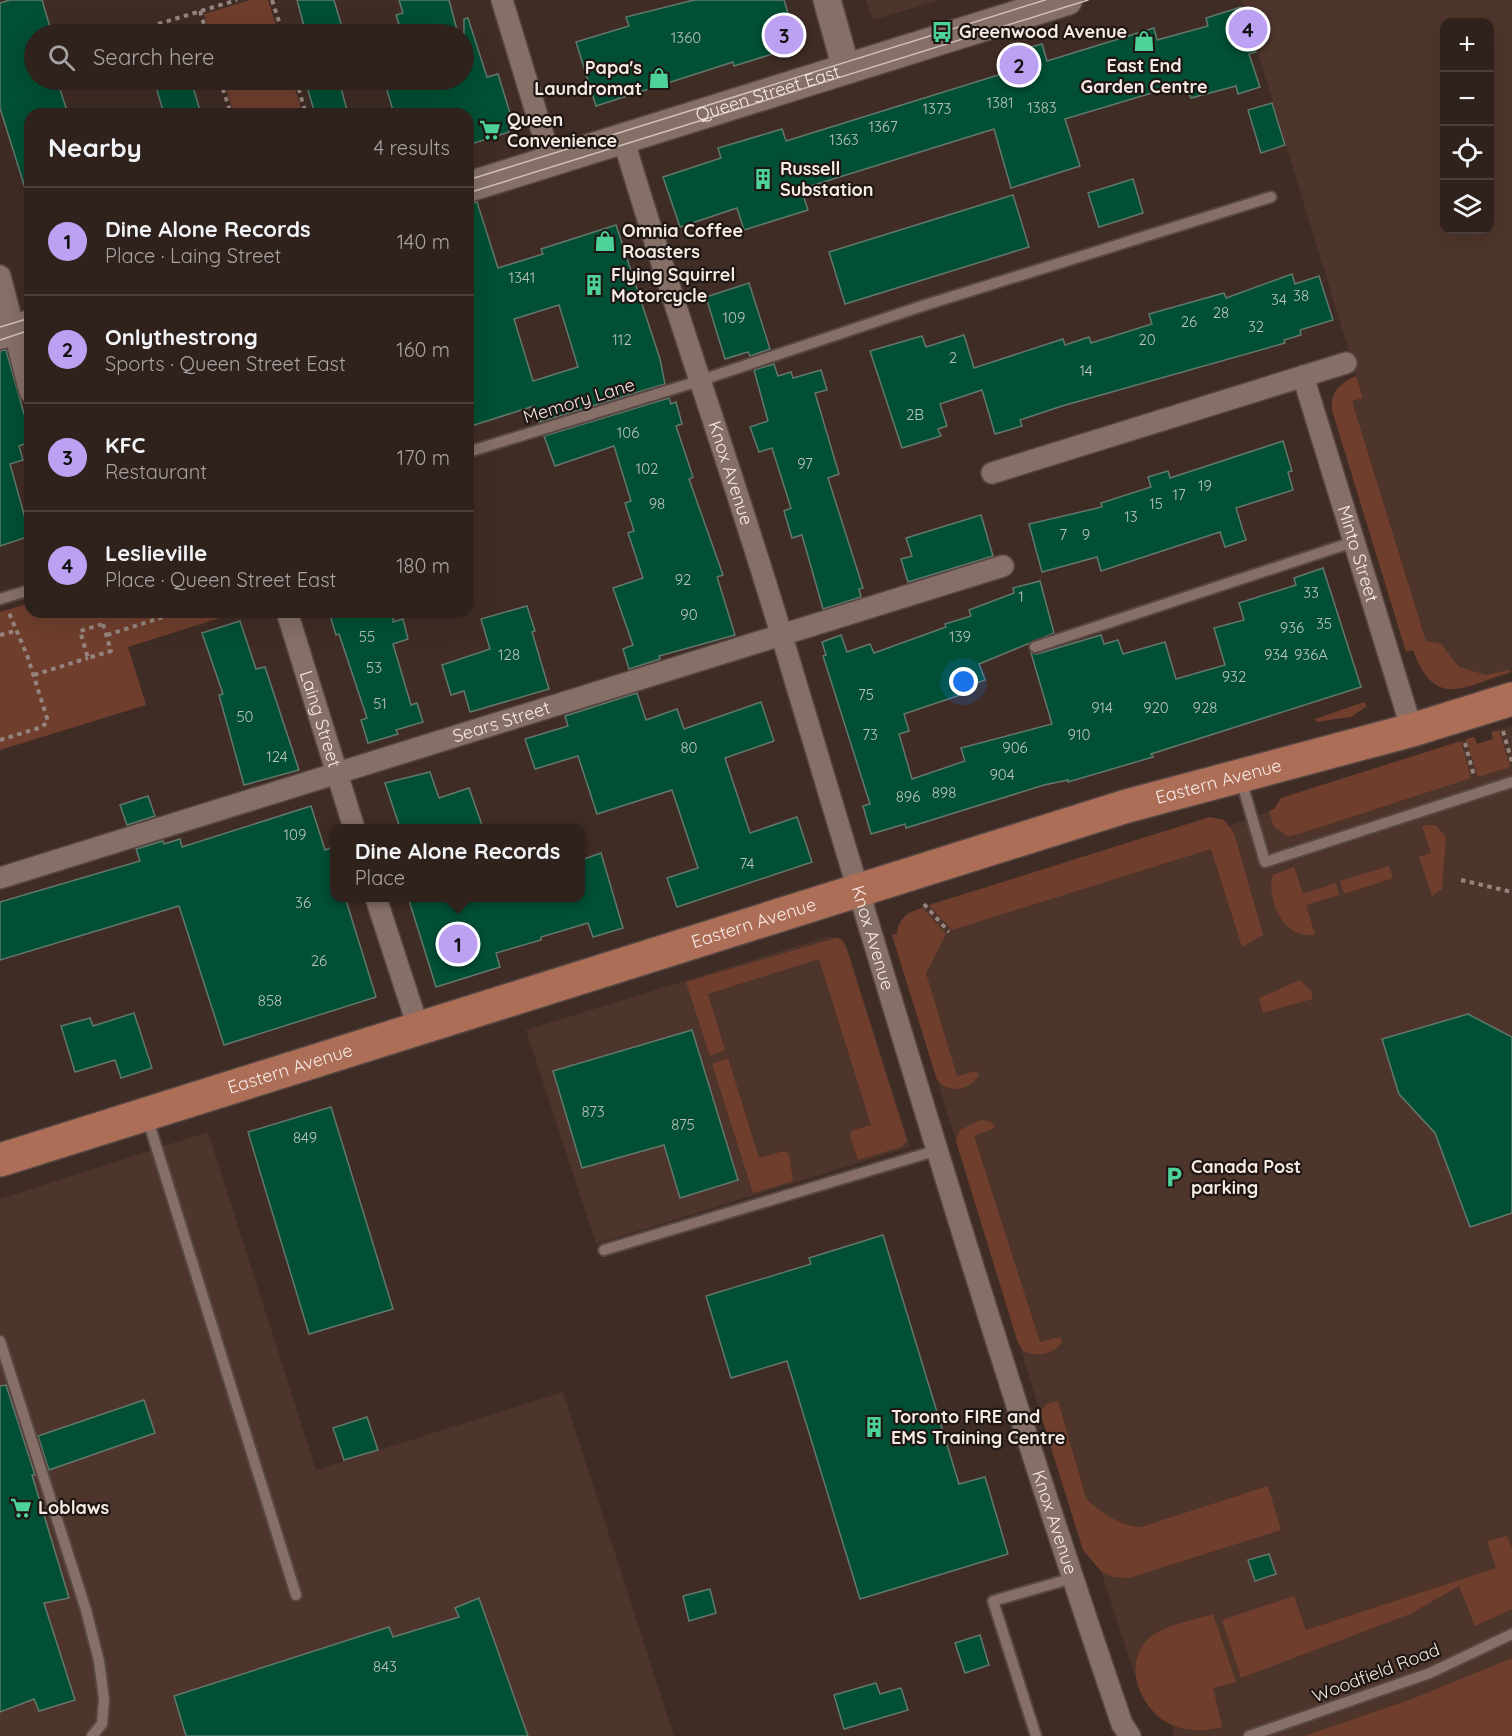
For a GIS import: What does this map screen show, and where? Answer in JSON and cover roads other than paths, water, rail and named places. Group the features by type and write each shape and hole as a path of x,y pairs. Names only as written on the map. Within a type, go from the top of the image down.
{"main road":[{"name":"Queen Street East","path":"474,185 1067,0"},
{"name":"Eastern Avenue","path":"0,1160 147,1116 1127,806 1241,778 1412,730 1506,711"}],"street":[{"path":"502,0 551,161"},
{"path":"827,0 846,68"},
{"name":"Knox Avenue","path":"623,138 782,636 858,892 1073,1578 1122,1724 1130,1736"},
{"path":"0,276 24,372"},
{"path":"992,473 1346,363"},
{"name":"Minto Street","path":"1303,376 1412,730"},
{"name":"Sears Street","path":"0,878 1003,566"},
{"name":"Laing Street","path":"288,618 353,824"},
{"path":"378,902 419,1030"}],"lane":[{"name":"Memory Lane","path":"474,450 699,381 922,306 1271,197"},
{"path":"1035,646 1353,542"},
{"path":"2,598 24,592"},
{"path":"1241,778 1265,862 1512,782"},
{"path":"147,1116 296,1595"},
{"path":"604,1251 938,1150"},
{"path":"0,1341 86,1610 99,1661 104,1699 102,1724 92,1736"},
{"path":"1036,1736 993,1601 1073,1578"},
{"name":"Woodfield Road","path":"1249,1736 1430,1673 1512,1634"}],"tram line":[{"path":"474,178 1045,0"},
{"path":"474,191 1088,0"},
{"path":"0,327 24,320"},
{"path":"0,340 24,332"}],"place":[{"name":"Leslieville","path":"1248,29"},
{"name":"Greenwood Avenue","path":"942,32"},
{"name":"KFC","path":"784,35"},
{"name":"East End Garden Centre","path":"1144,41"},
{"name":"Onlythestrong","path":"1019,65"},
{"name":"Papa's Laundromat","path":"659,78"},
{"name":"Queen Convenience","path":"490,130"},
{"name":"Russell Substation","path":"763,179"},
{"name":"Omnia Coffee Roasters","path":"605,241"},
{"name":"Flying Squirrel Motorcycle","path":"594,285"},
{"name":"Dine Alone Records","path":"458,944"},
{"name":"Canada Post parking","path":"1174,1177"},
{"name":"Toronto FIRE and EMS Training Centre","path":"874,1427"},
{"name":"Loblaws","path":"21,1508"}]}
